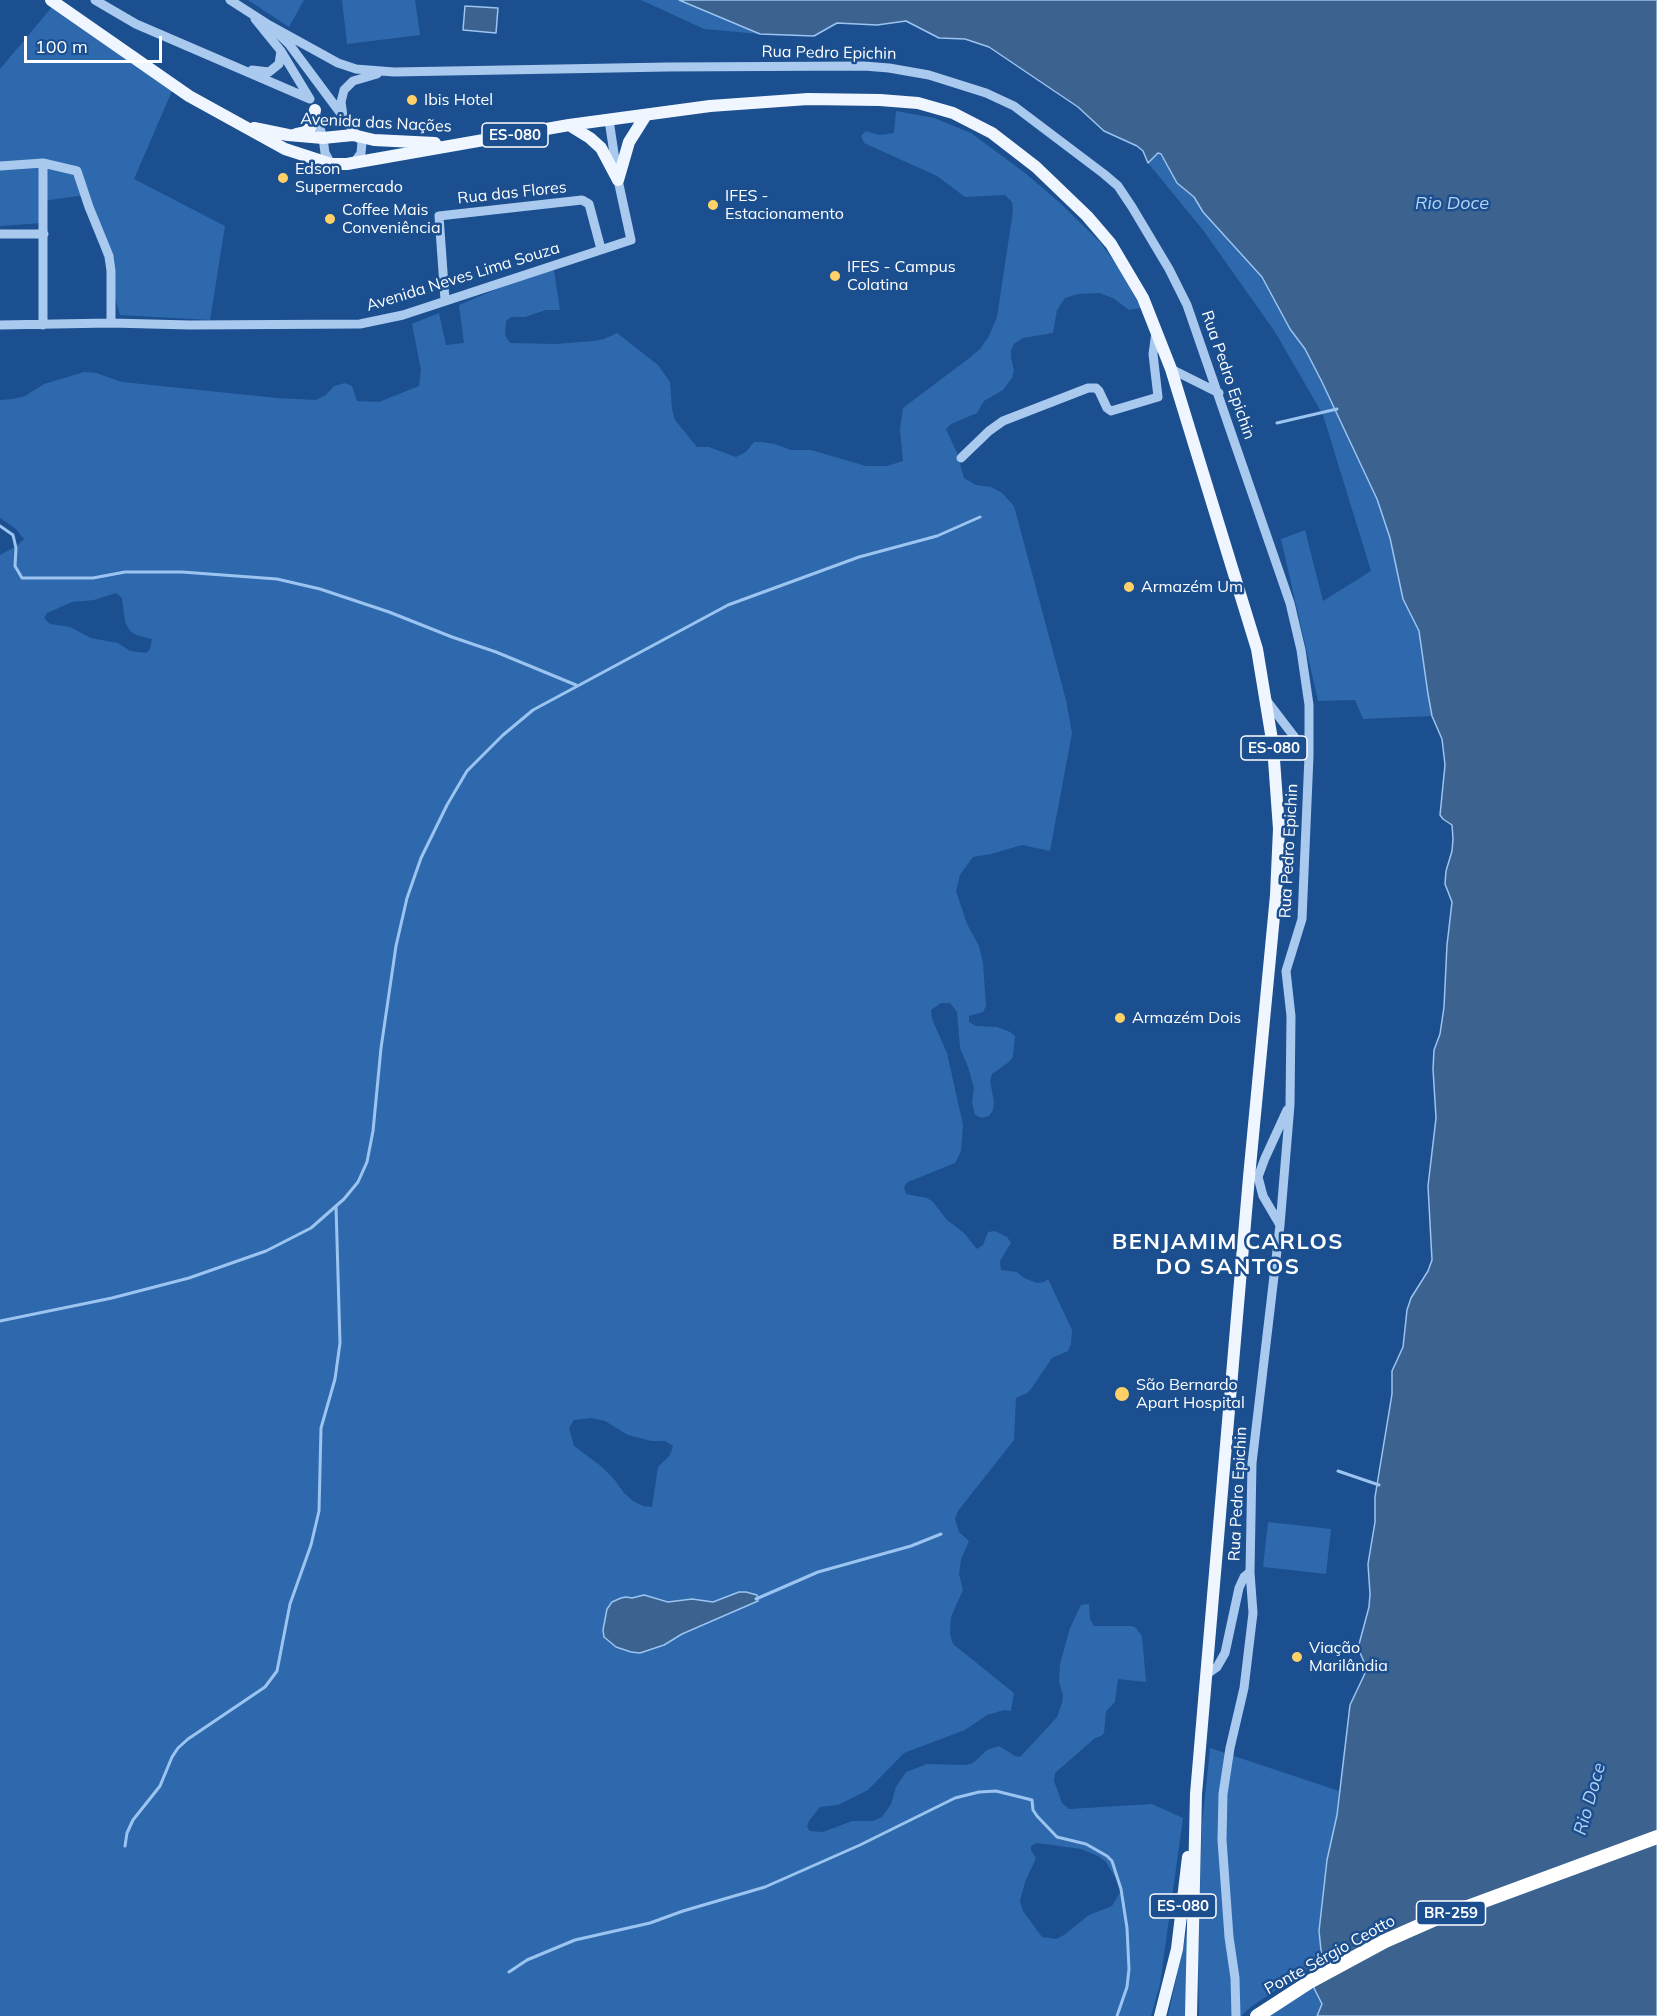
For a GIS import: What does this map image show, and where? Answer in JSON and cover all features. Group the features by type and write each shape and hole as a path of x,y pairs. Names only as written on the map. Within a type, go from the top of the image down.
{"highway":[{"name":"Ponte Sérgio Ceotto","path":"1257,2016 1311,1981 1386,1941 1434,1919 1657,1838"}],"main road":[{"name":"Avenida das Nações","path":"51,0 189,96 285,149 331,164 347,165 460,144"},
{"name":"ES-080","path":"460,144 569,125 710,106 808,99 918,103 953,113 992,133 1036,167 1087,216 1111,244 1143,298 1171,369 1257,649 1267,701 1277,785 1279,829 1254,1177 1196,1794 1177,1949 1160,2016"},
{"path":"288,135 310,129 312,104"},
{"path":"618,180 628,142 646,115"},
{"name":"Avenida das Nações","path":"238,124 288,135 323,138 356,136 390,141 460,144"},
{"path":"569,125 601,148 618,180"},
{"name":"ES-080","path":"1191,2016 1196,1794"}],"street":[{"path":"96,0 136,24 244,69 312,104"},
{"path":"230,0 269,25 289,44 362,142 362,153 354,163"},
{"path":"247,11 281,51 312,104 323,138 325,153 331,164"},
{"name":"Rua Pedro Epichin","path":"269,25 338,63 356,69 394,72 864,66 929,75 986,93 1014,106 1118,186 1169,269 1187,305 1290,603 1301,650 1309,705 1302,920 1287,971 1291,1016 1290,1105 1280,1226 1252,1463 1250,1572 1253,1613 1244,1688 1230,1748 1223,1794 1222,1840 1229,1937 1235,1978 1236,2016"},
{"path":"244,69 269,72 279,64 281,51"},
{"name":"Rua Pedro Epichin","path":"343,118 341,102 344,90 353,81 364,76 394,72"},
{"name":"Avenida Neves Lima Souza","path":"0,325 360,324 403,315 631,240 618,180 609,120"},
{"path":"0,166 43,163 77,171 109,256 111,323"},
{"path":"43,163 43,325"},
{"name":"Rua das Flores","path":"445,300 439,216 582,200 589,204 601,249"},
{"path":"0,234 44,234"},
{"path":"961,458 1003,421 1088,388 1096,388 1111,411 1158,396 1153,354 1156,329"},
{"path":"1171,369 1219,393"},
{"path":"1267,701 1309,756"},
{"path":"1280,1226 1254,1177 1290,1105"},
{"path":"1207,1674 1217,1667 1225,1653 1239,1588 1244,1577 1250,1572"}],"shaded area":[{"path":"248,0 304,0 289,27"},
{"path":"342,0 415,0 420,35 347,44"},
{"path":"641,0 679,0 760,34 704,29"},
{"path":"52,7 172,91 134,179 225,226 210,320 120,315 86,195 42,201 42,223 0,226 0,69"},
{"path":"896,111 934,118 971,133 1025,173 1100,242 1119,268 1141,308 1129,310 1113,298 1099,293 1078,294 1065,298 1057,310 1053,333 1023,338 1014,344 1011,357 1014,371 1003,390 984,401 977,413 951,424 946,429 957,453 964,478 976,485 991,487 1002,493 1014,506 1066,700 1072,733 1050,851 1022,845 973,857 960,875 956,891 967,924 979,946 983,963 986,1006 983,1012 969,1016 969,1022 976,1026 997,1027 1010,1032 1015,1036 1013,1057 992,1074 990,1081 994,1102 993,1110 989,1116 982,1118 975,1115 972,1102 974,1088 960,1048 957,1012 950,1003 941,1003 931,1010 932,1019 947,1053 963,1125 961,1151 955,1163 908,1182 904,1187 906,1194 927,1198 933,1202 947,1220 964,1233 977,1249 983,1245 988,1232 995,1231 1007,1237 1011,1243 1000,1261 1001,1270 1017,1272 1024,1278 1037,1283 1048,1279 1072,1330 1068,1351 1052,1358 1031,1389 1016,1398 1014,1440 958,1511 955,1519 959,1532 969,1541 961,1559 959,1574 963,1590 951,1617 950,1634 953,1644 1014,1693 1011,1711 1004,1710 987,1715 965,1730 904,1753 868,1790 838,1805 820,1807 807,1827 810,1831 823,1832 852,1821 873,1821 882,1817 891,1804 896,1787 906,1772 927,1764 966,1765 973,1763 987,1750 999,1746 1020,1757 1057,1717 1063,1695 1059,1682 1060,1664 1070,1628 1081,1605 1089,1604 1090,1619 1094,1626 1132,1626 1136,1628 1142,1636 1146,1682 1118,1679 1115,1702 1106,1711 1104,1733 1095,1738 1055,1773 1054,1781 1062,1803 1069,1809 1152,1804 1183,1818 1160,1984 1151,2016 0,2016 0,555 24,539 16,529 0,518 0,400 25,396 44,384 84,372 96,373 122,382 316,400 326,395 334,386 345,383 352,386 357,401 379,402 419,386 421,370 412,324 439,313 446,345 464,343 459,305 523,278 554,270 560,310 546,310 525,317 511,317 506,321 505,335 510,343 555,344 594,341 617,333 658,365 670,382 675,420 697,447 709,447 736,457 746,452 754,442 762,442 791,450 811,450 866,466 887,466 903,461 900,429 903,408 980,349 989,336 997,317 1013,211 1012,202 1005,195 965,197 937,176 864,143 861,136 866,131 879,135 894,133","holes":["116,593 122,598 125,622 130,631 136,635 152,639 150,649 146,653 130,651 118,643 91,638 70,627 50,624 44,618 47,613 72,602 94,600","591,1418 605,1421 628,1435 651,1441 665,1441 673,1446 670,1455 658,1467 652,1507 633,1501 601,1466 574,1446 569,1428 574,1420","644,1595 673,1602 691,1599 713,1602 722,1598 732,1613 682,1634 664,1645 623,1650 609,1642 604,1637 603,1630 626,1597","1037,1843 1081,1849 1100,1857 1106,1862 1122,1889 1112,1906 1089,1915 1056,1939 1042,1937 1023,1911 1020,1901 1025,1882 1036,1858 1031,1846"]},
{"path":"1158,153 1177,183 1194,197 1203,212 1262,277 1322,382 1377,499 1390,538 1403,599 1419,631 1432,716 1363,719 1355,700 1318,701 1281,539 1305,530 1323,601 1371,571 1323,415 1275,332 1203,230 1148,163"},
{"path":"1268,1522 1331,1529 1326,1574 1263,1567"},
{"path":"1210,1748 1339,1791 1322,1901 1319,1931 1322,1960 1252,2006 1241,2016 1199,2016 1198,1956 1202,1824"},
{"path":"1188,1925 1186,2016 1168,2016"},
{"path":"1313,1986 1322,2004 1317,2016 1269,2016"}],"water":[{"name":"Rio Doce","path":"679,0 1657,0 1657,2016 1317,2016 1322,2004 1313,1986 1319,1978 1322,1960 1319,1931 1327,1860 1337,1815 1350,1705 1367,1669 1358,1648 1369,1607 1368,1564 1375,1522 1375,1497 1392,1394 1392,1371 1403,1347 1407,1310 1411,1298 1428,1271 1432,1260 1428,1186 1436,1118 1433,1069 1434,1050 1440,1034 1444,1007 1452,902 1445,884 1453,839 1452,825 1440,815 1445,765 1442,739 1432,716 1419,631 1403,599 1390,538 1377,499 1322,382 1262,277 1203,212 1194,197 1177,183 1161,154 1158,153 1148,163 1143,151 1137,146 1104,131 1078,107 989,47 965,39 939,38 906,21 877,25 837,23 814,36 760,34"},
{"path":"465,6 498,8 496,33 463,30"},
{"path":"739,1592 757,1595 758,1601 682,1634 664,1645 640,1653 616,1647 604,1637 607,1609 612,1602 621,1598 644,1595 668,1602 692,1599 713,1602"}],"waterway":[{"path":"1277,423 1337,409"},
{"path":"0,1321 112,1298 189,1278 266,1251 311,1228 344,1199 358,1182 367,1162 373,1131 381,1048 396,946 407,898 421,858 467,771 503,735 533,710 728,605 859,557 937,536 980,517"},
{"path":"0,526 13,535 16,548 15,566 22,578 93,578 125,572 182,572 277,579 320,589 389,612 576,685"},
{"path":"125,1846 127,1833 133,1820 160,1786 178,1748 265,1687 277,1671 290,1604 311,1545 319,1511 321,1428 335,1379 340,1343 336,1206"},
{"path":"1338,1471 1379,1485"},
{"path":"756,1599 818,1572 911,1546 941,1534"},
{"path":"509,1972 527,1960 575,1940 650,1923 765,1887 860,1845 955,1798 979,1792 996,1791 1032,1800 1033,1810 1037,1816 1057,1837 1086,1844 1112,1861 1121,1889 1127,1928 1129,1969 1127,1987 1117,2016"}],"place":[{"name":"Ibis Hotel","path":"412,100"},
{"name":"Edson Supermercado","path":"283,178"},
{"name":"IFES - Estacionamento","path":"713,205"},
{"name":"Coffee Mais Conveniência","path":"330,219"},
{"name":"IFES - Campus Colatina","path":"835,276"},
{"name":"Armazém Um","path":"1129,587"},
{"name":"Armazém Dois","path":"1120,1018"},
{"name":"São Bernardo Apart Hospital","path":"1122,1394"},
{"name":"Viação Marilândia","path":"1297,1657"}],"district":[{"name":"BENJAMIM CARLOS DO SANTOS","path":"1228,1254"}]}
